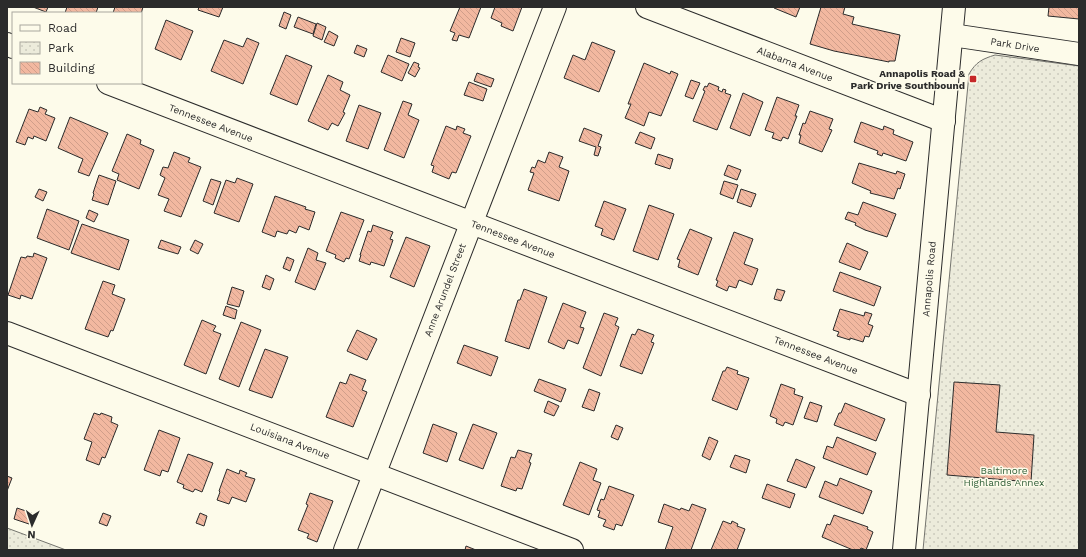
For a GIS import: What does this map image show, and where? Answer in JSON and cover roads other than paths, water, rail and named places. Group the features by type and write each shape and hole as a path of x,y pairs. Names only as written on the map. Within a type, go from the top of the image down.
{"street":[{"name":"Anne Arundel Street","path":"344,550 555,7"},
{"name":"Alabama Avenue","path":"647,7 944,121"},
{"name":"Annapolis Road","path":"904,550 954,7"},
{"name":"Park Drive","path":"952,35 1079,54"},
{"name":"Tennessee Avenue","path":"111,84 919,394"},
{"name":"Louisiana Avenue","path":"7,333 572,550"}],"place":[{"name":"Annapolis Road & Park Drive Southbound","path":"973,79"}],"park label":[{"name":"Baltimore Highlands Annex","path":"1004,476"}]}
